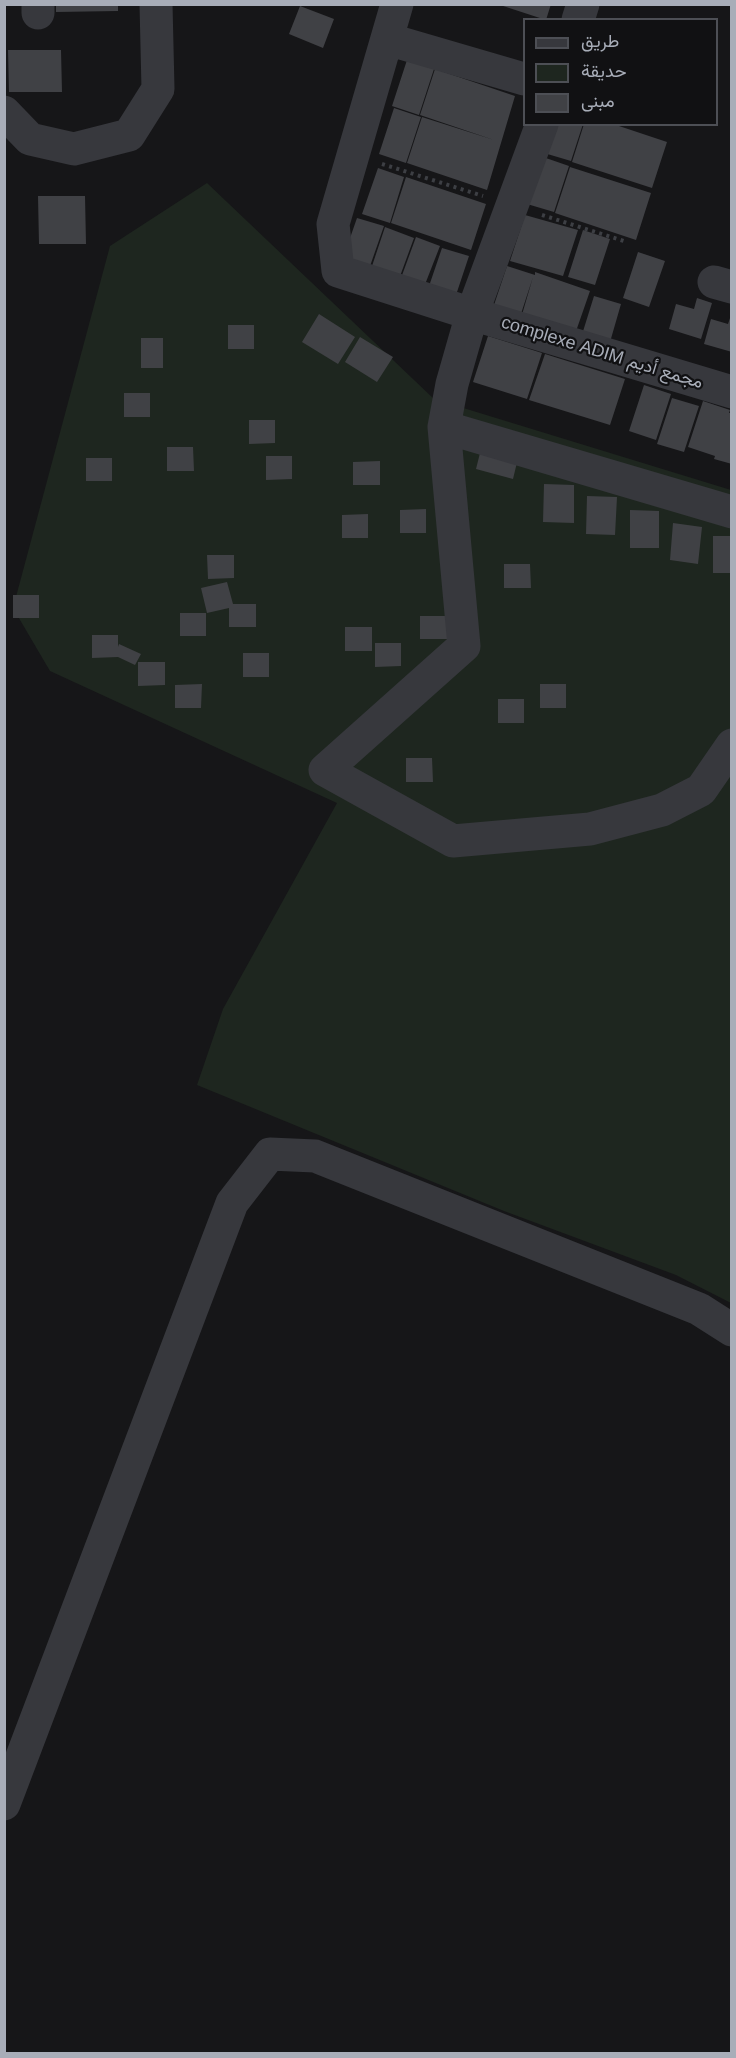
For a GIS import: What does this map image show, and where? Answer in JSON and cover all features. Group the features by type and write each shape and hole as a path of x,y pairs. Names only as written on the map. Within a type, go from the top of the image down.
{"street":[{"path":"4,112 30,139 74,149 129,135 158,89 156,4"},
{"name":"complexe ADIM مجمع أديم","path":"397,4 333,224 338,271 472,315 732,392"},
{"path":"387,39 523,79"},
{"path":"541,126 472,315 452,384 444,427 464,646 325,770 453,841 590,828 662,810 701,790 732,745"},
{"path":"444,427 732,512"},
{"path":"4,1804 232,1203 270,1154 315,1156 699,1309 732,1330"}],"green space":[{"path":"207,183 434,399 731,490 731,1303 676,1275 504,1211 197,1085 223,1009 337,803 50,671 13,608 110,246"}],"building":[{"path":"56,4 118,4 118,11 56,12"},
{"path":"497,4 551,4 547,18 540,18"},
{"path":"300,6 334,19 323,48 289,34"},
{"path":"8,50 61,50 62,92 9,92"},
{"path":"407,60 434,69 419,115 392,106"},
{"path":"435,69 515,96 487,190 407,163 422,117 494,140 420,115"},
{"path":"394,108 421,117 406,163 379,154"},
{"path":"552,126 582,126 571,161 544,153"},
{"path":"583,126 619,126 667,142 652,188 572,162"},
{"path":"543,157 569,166 554,212 527,204"},
{"path":"570,167 651,193 636,240 555,213"},
{"path":"378,168 404,177 390,223 362,214"},
{"path":"406,177 486,204 471,250 391,223"},
{"path":"38,196 85,196 86,244 39,244"},
{"path":"525,215 578,230 563,276 510,261"},
{"path":"357,218 384,226 369,269 342,261"},
{"path":"385,227 414,238 399,279 371,269"},
{"path":"583,230 610,239 595,285 568,277"},
{"path":"416,237 440,246 424,287 401,278"},
{"path":"442,248 469,256 455,298 428,289"},
{"path":"638,252 665,261 649,307 623,298"},
{"path":"507,266 535,275 535,272 590,291 574,337 521,318 533,277 519,320 492,311"},
{"path":"594,296 621,304 608,349 580,341"},
{"path":"697,298 712,303 701,339 669,329 676,304 694,309"},
{"path":"319,314 355,337 338,364 302,342"},
{"path":"731,315 732,352 704,344 711,319 728,324"},
{"path":"228,325 254,325 254,349 228,349"},
{"path":"488,336 542,353 527,399 473,382"},
{"path":"360,337 393,357 377,382 345,362"},
{"path":"141,338 163,338 163,368 141,368"},
{"path":"545,354 625,379 610,425 529,400"},
{"path":"644,385 671,394 656,440 629,431"},
{"path":"124,393 150,393 150,417 124,417"},
{"path":"672,398 699,406 684,452 657,444"},
{"path":"703,401 730,410 729,413 732,413 732,464 714,459 715,456 688,447"},
{"path":"249,420 275,420 275,443 249,444"},
{"path":"483,441 520,450 513,479 476,469"},
{"path":"167,447 193,447 194,471 167,471"},
{"path":"266,456 292,456 292,479 266,480"},
{"path":"86,458 112,458 112,481 86,481"},
{"path":"380,461 380,485 353,485 353,462"},
{"path":"544,484 574,485 574,523 543,522"},
{"path":"587,496 617,497 615,535 586,534"},
{"path":"426,509 426,533 400,533 400,510"},
{"path":"630,510 659,511 659,548 630,548"},
{"path":"368,514 368,538 342,538 342,515"},
{"path":"673,523 702,527 698,564 670,560"},
{"path":"713,536 732,536 732,573 713,573"},
{"path":"207,555 234,555 234,578 208,579"},
{"path":"504,564 530,564 531,588 504,588"},
{"path":"227,582 233,604 256,604 256,627 229,627 229,608 207,613 201,588"},
{"path":"13,595 39,595 39,618 13,618"},
{"path":"180,613 206,613 206,636 180,636"},
{"path":"420,616 447,616 447,639 420,639"},
{"path":"345,627 372,627 372,651 345,651"},
{"path":"92,635 118,635 118,647 119,644 141,654 135,665 118,657 92,658"},
{"path":"375,643 401,643 401,666 375,667"},
{"path":"243,653 269,653 269,677 243,677"},
{"path":"138,662 165,662 165,685 138,686"},
{"path":"202,684 201,708 175,708 175,685"},
{"path":"540,684 566,684 566,708 540,708"},
{"path":"498,699 524,699 524,723 498,723"},
{"path":"406,758 432,758 433,782 406,782"}]}
